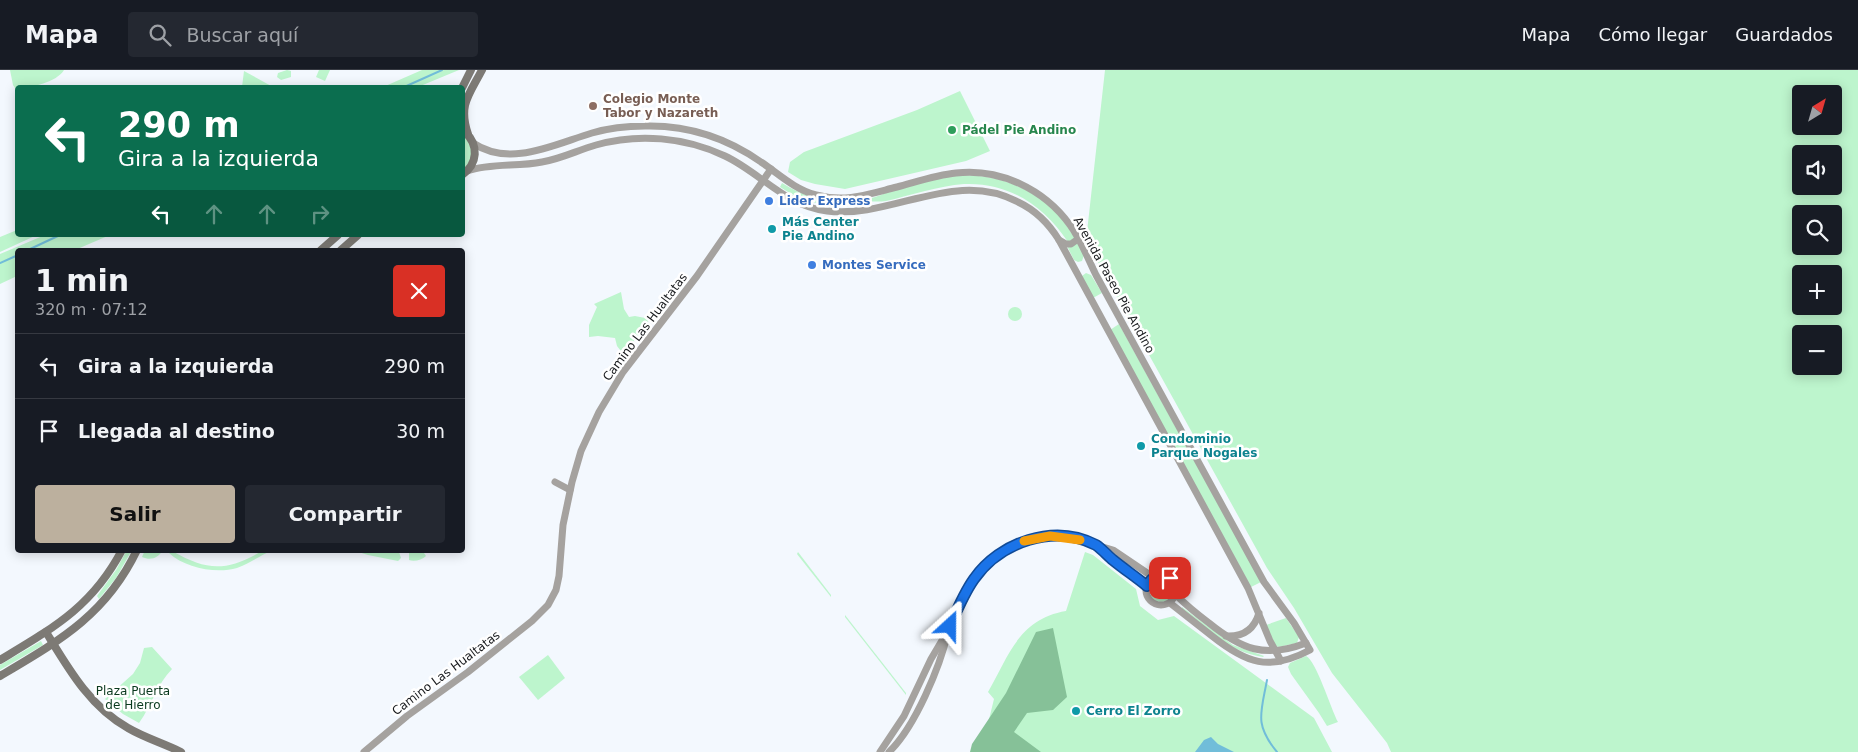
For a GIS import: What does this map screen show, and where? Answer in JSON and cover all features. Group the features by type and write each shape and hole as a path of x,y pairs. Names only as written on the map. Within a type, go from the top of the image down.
{"main road":[{"path":"464,85 471,70"},
{"path":"465,104 482,70"},
{"path":"465,132 473,143 475,158 465,173"},
{"path":"323,248 336,237"},
{"path":"344,248 355,237"},
{"path":"0,660 71,615 91,596 108,574 120,553"},
{"path":"0,676 79,626 100,605 120,580 135,553"},
{"path":"46,632 82,687 103,711 127,728 181,752"}],"street":[{"name":"Avenida Paseo Pie Andino","path":"473,143 493,153 527,152 558,145 602,130 632,126 664,126 685,129 714,137 746,152 803,191 824,197 862,197 950,174 968,172 993,175 1021,184 1046,200 1064,217 1078,238 1096,276 1264,582 1310,650 1297,657 1281,661"},
{"path":"465,173 482,167 539,163 564,157 606,142 652,138 674,140 711,150 735,161 763,179 782,195 814,208 838,212 862,210 958,190 991,191 1026,206 1046,223 1059,240 1248,588 1281,661 1264,662 1247,659 1236,654 1170,603"},
{"name":"Camino Las Hualtatas","path":"364,752 407,716 532,622 544,610 553,595 559,576 562,531 570,490 584,444 614,386 703,268 771,168"},
{"path":"1059,240 1073,244 1078,238"},
{"path":"555,482 570,490"},
{"path":"880,752 904,716 931,659 974,579 985,565 1006,549 1026,541 1050,536 1074,538 1118,552 1153,577"},
{"path":"1098,546 1147,586"},
{"path":"1160,575 1170,578 1176,586 1176,595 1170,603 1159,605 1151,602 1147,594 1147,586 1153,577 1160,575"},
{"path":"1176,595 1225,636 1245,647 1275,651 1306,643"},
{"path":"1225,636 1236,636 1246,632 1254,624 1259,613"},
{"path":"889,752 904,736 920,704 939,662 950,626"},
{"path":"1264,651 1267,657 1264,662"}],"green space":[{"path":"10,70 64,70 50,81 36,85 15,85 15,88"},
{"path":"287,70 291,71 291,77 281,80 277,77 278,73"},
{"path":"319,70 330,70 325,81 316,77"},
{"path":"422,70 459,70 423,85 388,85"},
{"path":"1105,70 1858,70 1858,752 1391,752 1387,743 1332,673 1294,608 1267,568 1086,241"},
{"path":"244,71 269,85 242,85"},
{"path":"960,91 990,151 966,161 845,189 801,180 788,172 790,162 804,152 917,110"},
{"path":"465,136 470,142 473,156 465,169"},
{"path":"961,175 1001,180 1036,196 1057,213 1075,238 1068,242 1048,217 1024,199 996,187 980,184 954,185 886,201 843,206 805,200 780,187 782,183 815,198 851,202 921,183"},
{"path":"15,231 15,237 33,237 0,252 0,237"},
{"path":"40,237 105,237 80,248 15,248 15,277 0,284 0,254"},
{"path":"1077,242 1084,255 1082,261 1078,262 1074,260 1067,246 1072,247"},
{"path":"1086,273 1091,275 1102,293 1093,298 1082,276"},
{"path":"621,292 624,309 629,317 635,316 650,319 624,355 617,346 615,338 589,337 589,325 597,307 594,304"},
{"path":"1015,307 1020,309 1022,314 1020,319 1015,321 1010,319 1008,314 1010,309"},
{"path":"1119,324 1261,582 1251,587 1110,330"},
{"path":"798,552 831,595 831,597 797,554"},
{"path":"1085,552 1093,555 1136,589 1140,606 1158,620 1174,616 1314,718 1332,752 981,752 994,699 988,692 1010,652 1026,630 1050,615 1066,611"},
{"path":"125,553 130,553 116,578 99,599 97,596 116,570"},
{"path":"144,553 161,553 151,559 142,557"},
{"path":"169,553 176,553 197,563 218,566 239,562 258,553 267,553 237,568 210,570 183,563"},
{"path":"362,553 399,553 401,558 398,561"},
{"path":"409,553 424,553 426,556 416,561 409,560"},
{"path":"1161,580 1169,583 1172,591 1169,599 1161,602 1153,599 1150,591 1153,583"},
{"path":"1182,607 1233,645 1264,656 1251,654 1229,645 1201,625"},
{"path":"845,615 906,693 906,695 845,617"},
{"path":"1286,618 1299,637 1297,643 1278,647 1275,645 1266,625"},
{"path":"1053,628 1067,697 1053,710 1027,713 1014,732 1041,752 970,752 972,744 1006,693 1036,632"},
{"path":"41,641 43,645 0,670 0,665"},
{"name":"Plaza Puerta de Hierro","path":"152,647 172,669 162,681 139,723 123,714 105,699 133,674 140,663 144,648"},
{"path":"548,655 565,678 538,700 519,677"},
{"path":"1306,656 1310,659 1319,675 1338,722 1327,726 1291,674 1288,667 1290,663"}],"water":[{"path":"1211,737 1218,744 1234,752 1195,752 1204,740"}],"waterway":[{"path":"409,85 442,70"},
{"path":"32,248 56,237"},
{"path":"0,263 15,256"},
{"path":"1267,680 1261,710 1262,726 1277,752"}],"slow traffic":[{"path":"1024,541 1050,536 1080,540"}],"place":[{"name":"Colegio Monte Tabor y Nazareth","path":"593,106"},
{"name":"Pádel Pie Andino","path":"952,130"},
{"name":"Lider Express","path":"769,201"},
{"name":"Más Center Pie Andino","path":"772,229"},
{"name":"Montes Service","path":"812,265"},
{"name":"Condominio Parque Nogales","path":"1141,446"},
{"name":"Cerro El Zorro","path":"1076,711"}],"route":[{"path":"950,626 968,588 985,565 1006,549 1041,537 1059,536 1078,539 1098,546 1147,586 1155,576 1163,575 1170,578"}]}
